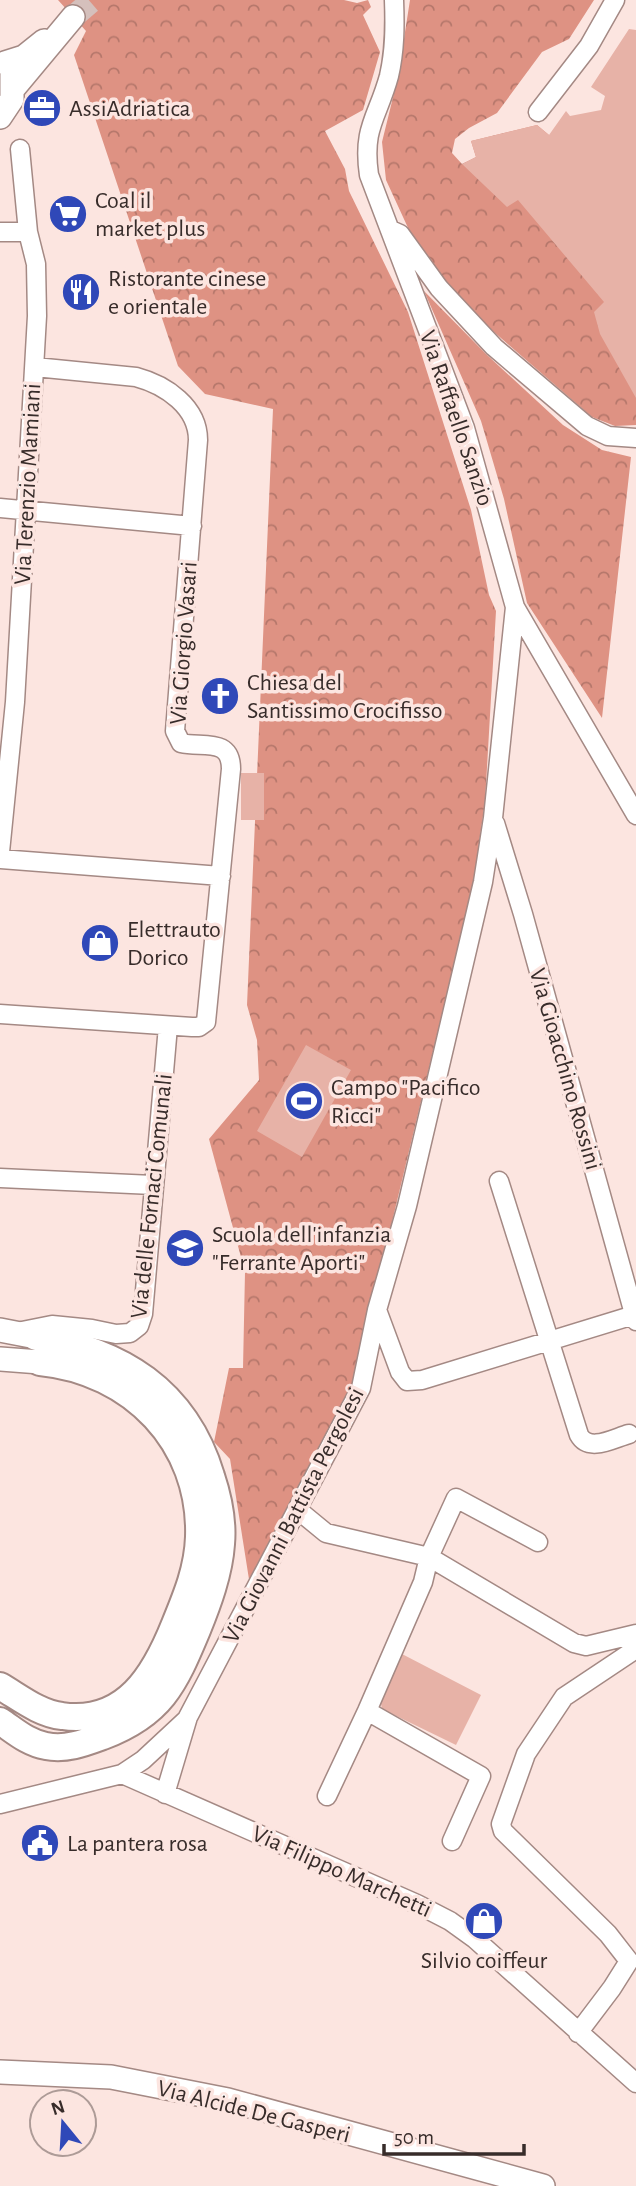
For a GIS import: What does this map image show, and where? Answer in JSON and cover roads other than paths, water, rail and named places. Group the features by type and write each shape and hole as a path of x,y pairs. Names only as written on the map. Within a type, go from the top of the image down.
{"highway":[{"path":"0,1686 34,1706 61,1716 94,1714 113,1708 132,1696 153,1673 162,1656 186,1597 196,1561 198,1525 195,1497 182,1456 166,1429 143,1404 103,1378 74,1367 24,1341"},
{"path":"0,1721 34,1743 64,1747 109,1734 144,1714 168,1692 195,1635 212,1585 221,1544 222,1526 210,1471 197,1439 177,1409 154,1385 80,1345 24,1341"}],"main road":[{"path":"0,117 8,107 13,89 12,75 3,60 24,57 74,17 13,89"},
{"path":"0,1359 24,1341"},
{"name":"Via Alcide De Gasperi","path":"0,2072 111,2077 228,2100 543,2186"}],"street":[{"name":"Via Raffaello Sanzio","path":"394,0 395,40 391,65 367,138 369,175 465,428 515,607 636,815"},
{"path":"538,112 589,46 615,0"},
{"name":"Via Terenzio Mamiani","path":"0,852 15,702 35,367 37,283 34,250 28,232 20,149"},
{"path":"388,229 400,234 439,288 494,347 587,426 608,436 636,438"},
{"path":"0,232 28,232"},
{"name":"Via Terenzio Mamiani","path":"35,367 136,377 151,381"},
{"name":"Via Giorgio Vasari","path":"151,381 188,409 197,428 192,526 175,731 181,743 217,746 230,757 221,876"},
{"name":"Via Giorgio Vasari","path":"0,508 192,526"},
{"name":"Via Giovanni Battista Pergolesi","path":"165,1794 188,1717 362,1388 377,1310 407,1206 483,882 493,818 515,607"},
{"name":"Via Gioacchino Rossini","path":"493,818 523,914 635,1318"},
{"path":"0,859 221,876 208,1018 199,1027 0,1014"},
{"name":"Via delle Fornaci Comunali","path":"24,1341 45,1325 70,1325 116,1334 136,1331 143,1314 168,1026"},
{"path":"0,1178 153,1185"},
{"path":"499,1181 582,1440 592,1444 629,1434"},
{"path":"377,1310 400,1372 407,1381 422,1380 635,1318"},
{"path":"327,1796 423,1582 429,1557 456,1498 538,1542"},
{"path":"298,1510 326,1533 429,1557 574,1643 586,1646 636,1634"},
{"path":"578,2033 629,1961 608,1934 503,1831 501,1824 526,1754 564,1697 636,1649"},
{"path":"367,1711 481,1776 452,1841"},
{"name":"Via Giovanni Battista Pergolesi","path":"122,1774 150,1754 188,1717"},
{"path":"0,1804 122,1774"},
{"name":"Via Filippo Marchetti","path":"122,1774 300,1851 450,1921 475,1939 636,2083"}],"tunnel":[{"path":"73,17 93,0"}],"place":[{"name":"AssiAdriatica","path":"42,108"},
{"name":"Coal il market plus","path":"68,214"},
{"name":"Ristorante cinese e orientale","path":"81,292"},
{"name":"Chiesa del Santissimo Crocifisso","path":"220,696"},
{"name":"Elettrauto Dorico","path":"100,943"},
{"name":"Campo \"Pacifico Ricci\"","path":"304,1101"},
{"name":"Scuola dell'infanzia \"Ferrante Aporti\"","path":"185,1248"},
{"name":"La pantera rosa","path":"40,1843"},
{"name":"Silvio coiffeur","path":"484,1921"}]}
